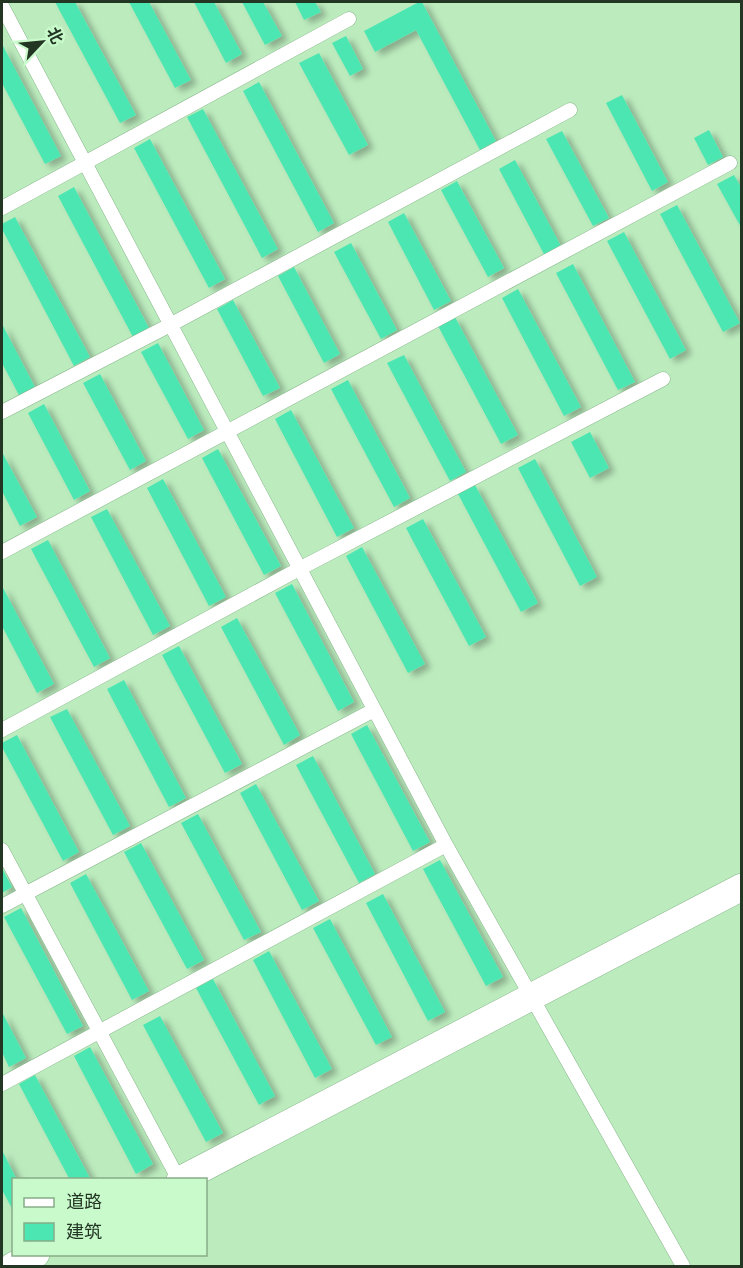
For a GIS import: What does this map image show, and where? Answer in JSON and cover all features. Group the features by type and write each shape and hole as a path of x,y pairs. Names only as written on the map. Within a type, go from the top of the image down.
{"street":[{"path":"182,1178 741,887"},
{"path":"13,1266 32,1256"}],"lane":[{"path":"2,6 446,845 683,1266"},
{"path":"2,208 349,19"},
{"path":"2,412 570,111"},
{"path":"2,552 730,164"},
{"path":"2,730 299,569 663,379"},
{"path":"2,906 374,710"},
{"path":"2,1084 446,845"},
{"path":"2,850 179,1178"}],"building":[{"path":"55,2 75,2 136,115 120,123"},
{"path":"129,2 149,2 191,80 175,88"},
{"path":"194,2 214,2 242,54 226,63"},
{"path":"242,2 263,2 282,36 265,45"},
{"path":"295,2 315,2 321,12 304,20"},
{"path":"422,2 496,141 480,150 416,30 375,52 364,31"},
{"path":"346,36 363,69 350,76 332,43"},
{"path":"2,44 61,156 45,164 2,83"},
{"path":"319,53 368,145 349,155 299,63"},
{"path":"259,82 334,223 318,232 243,91"},
{"path":"622,95 668,182 652,191 606,103"},
{"path":"203,109 278,249 262,258 187,117"},
{"path":"709,130 723,157 708,165 694,138"},
{"path":"562,131 609,218 593,226 546,139"},
{"path":"150,139 225,279 209,288 134,148"},
{"path":"515,160 562,248 545,256 499,169"},
{"path":"734,175 742,189 742,229 717,184"},
{"path":"457,181 504,268 488,277 441,190"},
{"path":"74,187 149,328 133,337 58,196"},
{"path":"677,205 740,323 723,332 660,214"},
{"path":"404,213 451,301 434,310 388,222"},
{"path":"15,217 90,357 74,366 2,229 2,224"},
{"path":"624,232 686,350 670,359 607,241"},
{"path":"351,243 397,330 381,339 334,252"},
{"path":"573,264 635,382 618,390 556,273"},
{"path":"294,267 340,354 324,363 278,276"},
{"path":"518,289 581,407 564,416 502,298"},
{"path":"233,300 280,388 263,396 217,309"},
{"path":"455,317 518,435 501,444 438,326"},
{"path":"2,324 36,389 20,397 2,363"},
{"path":"158,343 204,430 188,439 141,352"},
{"path":"404,355 466,472 450,481 387,363"},
{"path":"100,374 146,461 130,470 83,383"},
{"path":"348,380 410,498 394,507 331,389"},
{"path":"44,404 90,491 74,500 28,413"},
{"path":"291,410 354,528 337,537 275,419"},
{"path":"590,432 609,468 590,478 571,442"},
{"path":"218,449 281,566 264,575 202,458"},
{"path":"2,452 37,517 20,526 2,491"},
{"path":"535,459 597,577 580,586 518,468"},
{"path":"163,479 226,597 209,606 147,488"},
{"path":"475,485 538,603 521,612 458,494"},
{"path":"107,509 170,626 153,635 91,517"},
{"path":"423,519 486,637 469,646 406,528"},
{"path":"48,540 110,658 94,667 31,549"},
{"path":"362,547 425,664 408,673 346,556"},
{"path":"292,584 354,702 338,711 275,593"},
{"path":"2,586 54,684 37,693 2,626"},
{"path":"237,618 300,735 284,745 221,627"},
{"path":"179,646 242,764 225,773 162,655"},
{"path":"124,680 186,798 169,807 107,689"},
{"path":"67,709 130,826 113,835 50,717"},
{"path":"367,725 430,842 413,851 351,734"},
{"path":"17,735 79,852 63,861 2,747 2,743"},
{"path":"313,756 375,874 359,883 296,765"},
{"path":"256,784 319,901 302,910 240,793"},
{"path":"198,814 261,932 244,940 181,823"},
{"path":"141,843 204,960 187,969 124,852"},
{"path":"440,860 503,977 486,986 423,869"},
{"path":"2,868 12,887 2,893"},
{"path":"86,874 149,991 132,1000 70,883"},
{"path":"383,894 445,1012 428,1021 366,903"},
{"path":"21,908 83,1026 67,1034 4,917"},
{"path":"330,919 392,1037 376,1045 313,928"},
{"path":"269,951 332,1069 315,1078 253,960"},
{"path":"213,979 275,1096 259,1105 196,988"},
{"path":"2,1012 26,1058 9,1067 2,1052"},
{"path":"160,1016 223,1133 206,1142 143,1025"},
{"path":"90,1047 153,1164 136,1174 74,1056"},
{"path":"35,1075 90,1178 69,1178 19,1084"},
{"path":"2,1150 16,1178 12,1178 12,1208 2,1190"}]}
